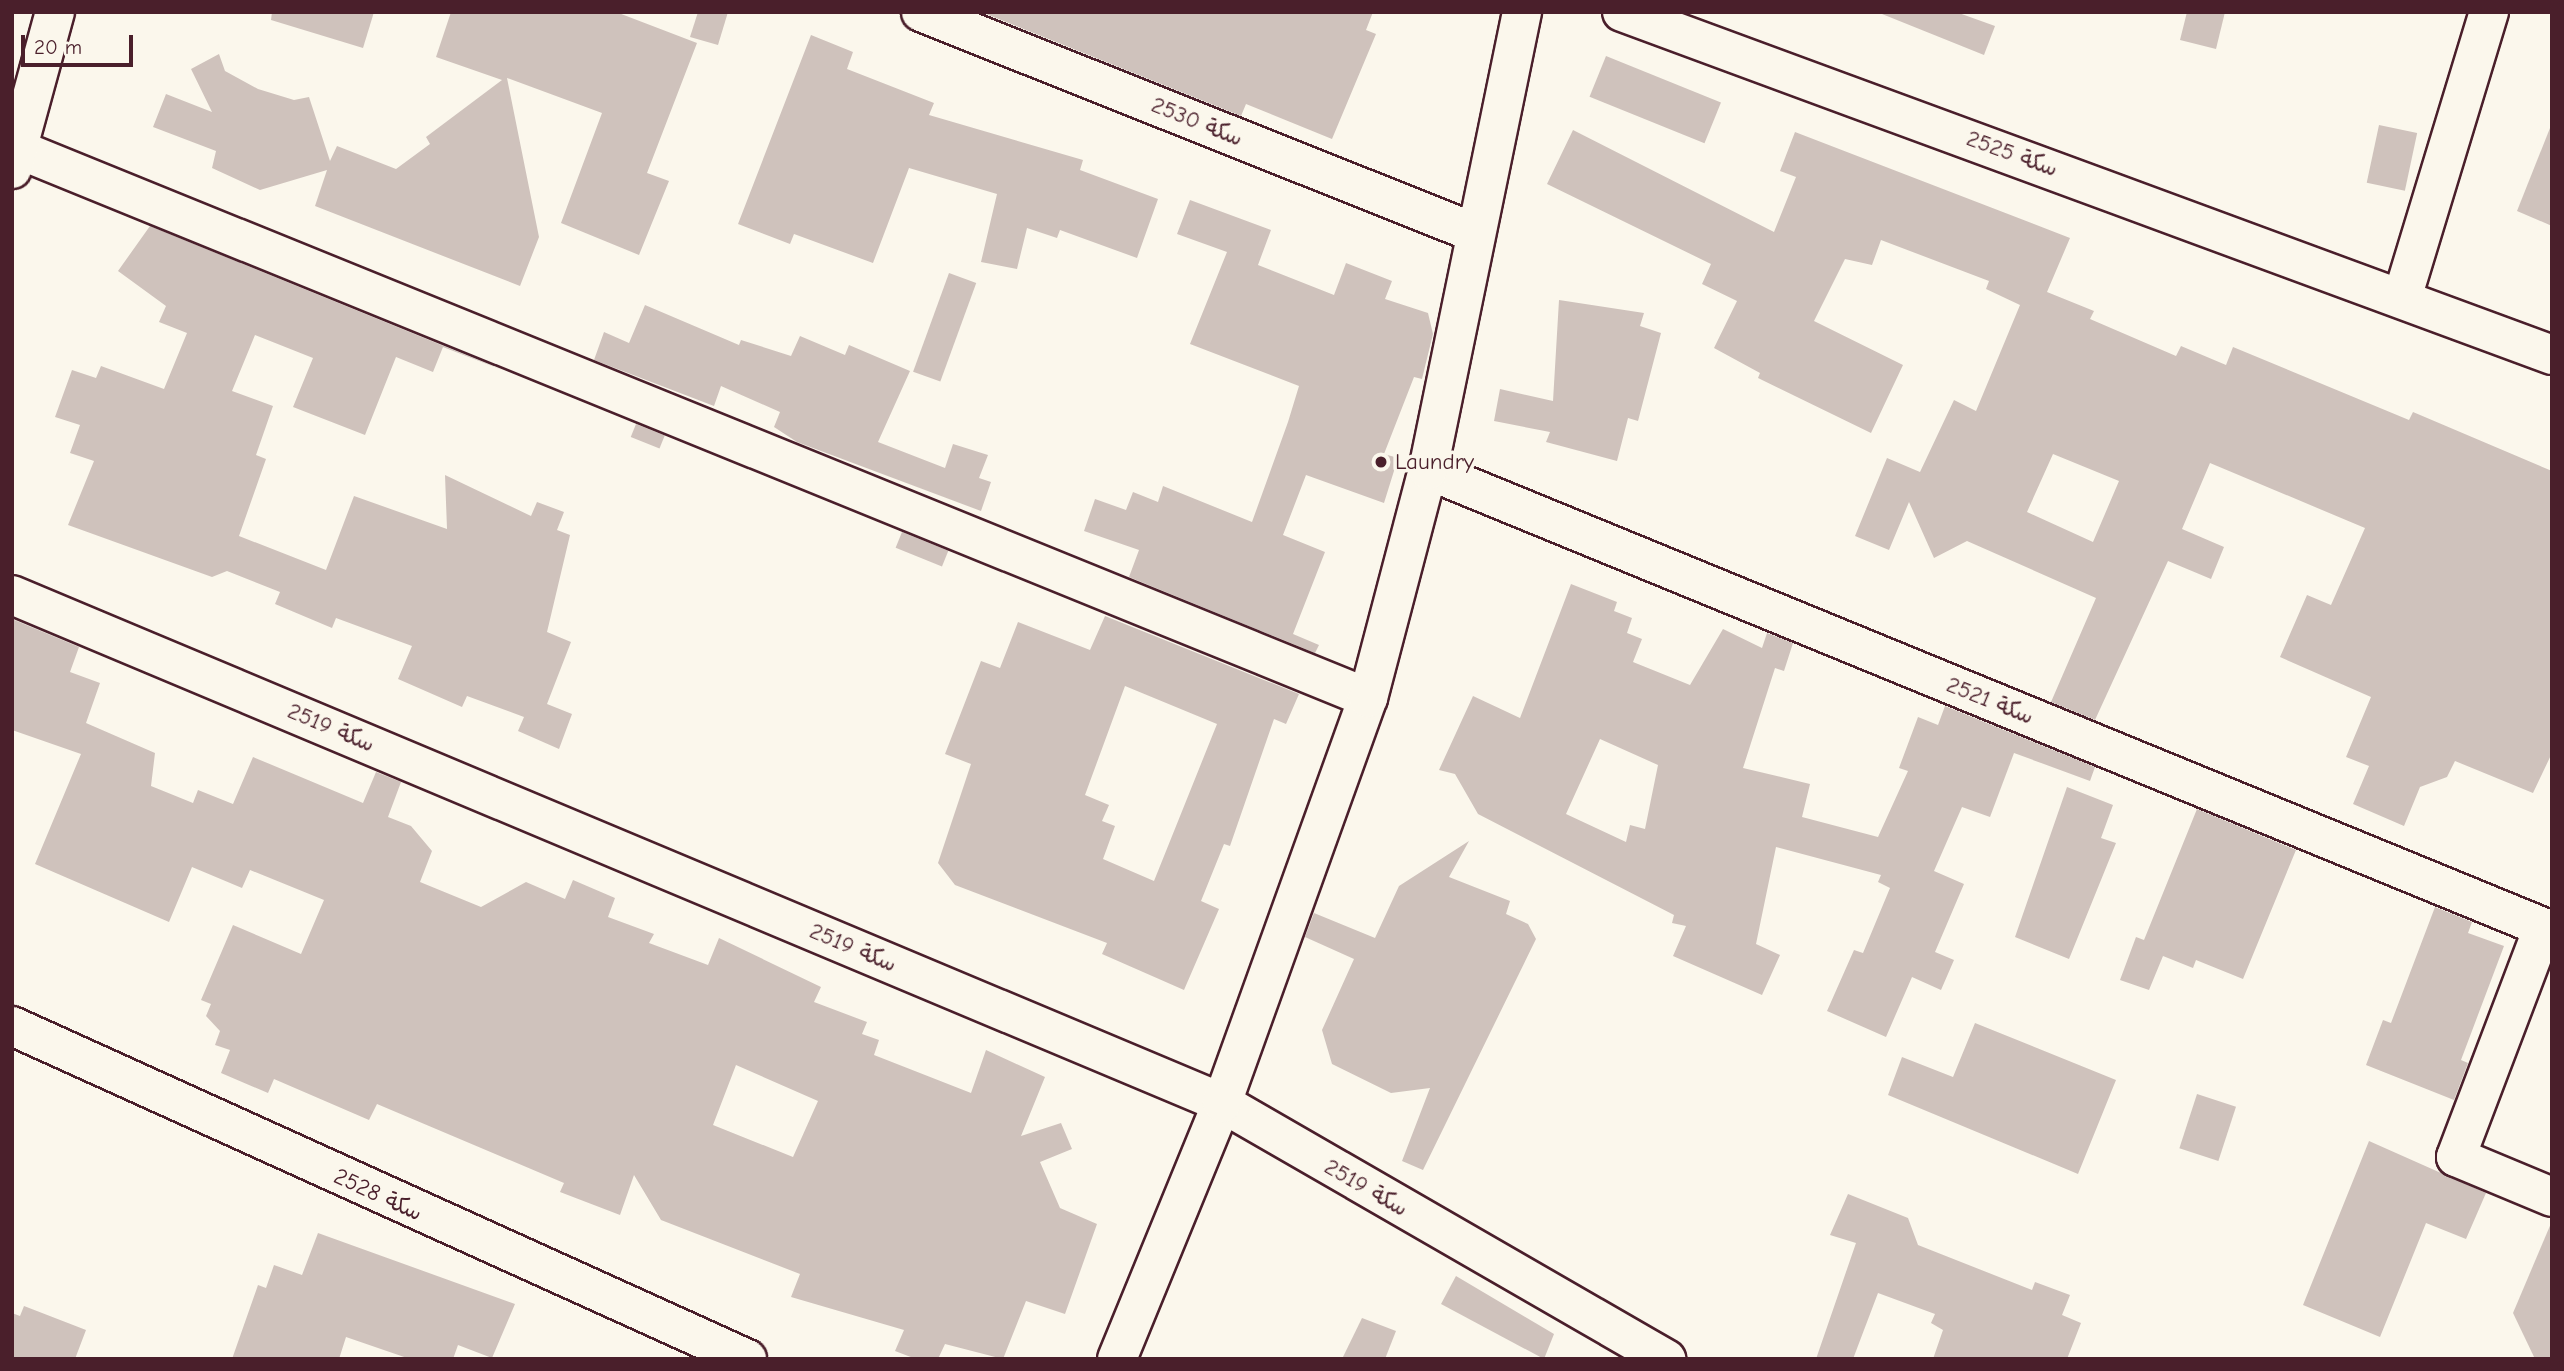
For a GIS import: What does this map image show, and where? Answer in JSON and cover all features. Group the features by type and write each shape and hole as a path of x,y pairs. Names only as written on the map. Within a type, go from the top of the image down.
{"street":[{"path":"55,12 16,159 1368,698"},
{"name":"سكة 2530","path":"921,12 1473,232"},
{"path":"1117,1359 1222,1103 1368,698 1428,470 1473,232 1522,12"},
{"name":"سكة 2525","path":"1622,12 2403,295 2552,355"},
{"path":"2403,295 2489,12"},
{"name":"سكة 2521","path":"1428,470 2547,930"},
{"name":"سكة 2519","path":"12,595 1222,1103 1666,1359"},
{"path":"2547,930 2456,1157 2552,1198"},
{"name":"سكة 2528","path":"12,1026 747,1359"}],"building":[{"path":"272,12 374,12 363,48 271,20"},
{"path":"451,12 616,12 697,43 647,173 669,181 639,255 561,223 602,113 507,78 539,237 520,286 315,206 327,170 260,190 212,168 216,151 153,127 166,94 212,112 191,69 219,54 225,71 258,89 294,100 309,97 330,161 337,146 396,169 430,144 426,137 502,80 436,57"},
{"path":"698,12 728,12 718,45 690,37"},
{"path":"981,12 1373,12 1366,30 1376,34 1332,139 1246,104 1241,116"},
{"path":"1877,12 1956,12 1995,26 1984,55"},
{"path":"2187,12 2225,12 2216,49 2180,40"},
{"path":"811,35 853,52 847,69 934,103 929,115 1083,160 1080,170 1158,199 1137,258 1060,230 1057,238 1027,228 1017,269 981,262 997,194 909,168 873,263 794,234 790,244 738,224"},
{"path":"1606,56 1721,102 1704,143 1590,97"},
{"path":"2379,125 2417,133 2405,191 2367,183"},
{"path":"2550,128 2552,129 2552,226 2517,211"},
{"path":"1573,130 1774,232 1796,177 1780,171 1795,132 2070,238 2047,292 2094,311 2090,319 2176,356 2181,346 2226,365 2233,347 2409,420 2413,412 2552,471 2552,753 2533,793 2455,761 2447,777 2420,787 2404,826 2353,804 2369,766 2346,757 2371,697 2280,657 2307,595 2331,605 2365,528 2210,463 2182,529 2224,547 2211,579 2168,561 2095,720 2051,702 2096,598 1967,541 1934,558 1909,502 1889,550 1855,536 1887,458 1920,472 1954,400 1976,411 2020,305 1986,289 1989,281 1881,240 1872,265 1845,259 1814,321 1903,365 1871,433 1758,378 1760,373 1714,348 1737,301 1702,284 1711,264 1547,184","holes":["2053,454 2119,481 2093,542 2027,512"]},
{"path":"1190,200 1271,230 1258,265 1334,295 1346,263 1392,281 1385,299 1428,313 1433,334 1422,379 1414,377 1384,454 1398,458 1384,503 1306,475 1283,535 1325,552 1293,634 1319,645 1315,653 1129,577 1139,550 1084,531 1095,499 1126,510 1133,492 1158,502 1163,486 1252,522 1288,422 1299,386 1190,344 1227,252 1177,234"},
{"path":"150,226 505,371 443,347 433,372 396,357 365,435 293,407 313,358 255,335 232,391 273,406 256,455 266,459 239,536 326,570 354,496 447,529 445,475 531,516 537,502 564,512 557,530 570,535 547,632 571,642 547,704 572,714 559,749 518,731 524,717 467,696 462,707 398,679 412,646 336,618 332,628 275,604 280,592 227,571 212,577 68,525 94,461 70,453 80,425 55,417 72,370 96,378 101,366 164,389 187,333 159,322 166,306 118,271"},
{"path":"949,273 976,283 940,382 913,372"},
{"path":"1559,300 1644,313 1640,326 1661,333 1638,421 1628,418 1617,461 1546,442 1550,432 1494,421 1500,389 1553,401"},
{"path":"645,305 739,345 741,340 791,356 800,336 845,355 849,345 910,371 878,442 945,468 953,444 988,455 979,478 991,482 981,511 797,442 774,427 780,412 721,386 714,406 594,360 604,332 629,343"},
{"path":"636,424 665,436 659,449 631,437"},
{"path":"902,532 948,551 942,566 896,548"},
{"path":"1571,584 1617,602 1614,611 1632,618 1627,633 1642,639 1633,662 1690,685 1723,629 1762,648 1767,633 1793,643 1784,671 1775,668 1743,768 1810,784 1802,817 1878,837 1908,771 1899,768 1918,717 1938,725 1945,706 2095,767 2090,781 2014,753 1990,817 1962,807 1934,871 1964,884 1935,952 1954,960 1941,990 1912,977 1886,1037 1827,1011 1854,950 1863,953 1890,888 1878,882 1881,875 1776,847 1756,944 1780,955 1762,995 1673,956 1686,926 1672,923 1674,915 1478,814 1455,774 1439,770 1473,696 1520,718","holes":["1600,739 1658,765 1645,829 1630,825 1626,842 1566,814"]},
{"path":"1105,616 1299,694 1286,724 1274,719 1230,846 1224,844 1201,901 1219,909 1184,990 1102,954 1107,943 955,885 938,863 971,764 945,754 981,661 1000,668 1018,622 1090,650","holes":["1125,686 1217,724 1154,881 1103,859 1115,826 1102,821 1109,805 1085,795"]},
{"path":"12,619 79,647 70,672 100,683 86,723 155,753 151,786 193,803 198,790 233,804 253,757 363,803 376,772 401,782 388,817 411,826 432,851 420,882 481,907 526,882 565,899 573,880 615,898 608,917 654,934 649,943 708,965 719,938 821,987 814,1002 867,1022 862,1034 879,1040 874,1055 971,1093 986,1050 1045,1077 1021,1136 1061,1123 1072,1149 1040,1162 1060,1208 1097,1224 1065,1314 1026,1301 1003,1359 945,1344 938,1359 916,1359 895,1351 904,1330 791,1297 800,1274 661,1220 634,1175 620,1215 560,1192 564,1183 377,1104 369,1120 274,1079 268,1093 221,1073 230,1050 215,1045 220,1031 206,1016 211,1004 201,1000 233,925 301,954 324,900 250,870 242,888 192,867 169,922 35,864 81,754 12,730","holes":["736,1065 818,1101 793,1157 713,1125"]},
{"path":"2067,787 2113,805 2101,838 2116,843 2069,959 2015,937"},
{"path":"2197,809 2296,850 2243,979 2196,960 2193,968 2163,956 2149,990 2120,980 2136,937 2144,940"},
{"path":"1469,841 1449,877 1510,901 1506,914 1528,924 1536,939 1423,1170 1402,1161 1430,1088 1391,1093 1332,1064 1322,1030 1354,959 1305,937 1314,913 1375,938 1399,886"},
{"path":"2435,907 2472,922 2468,933 2504,946 2461,1060 2468,1063 2454,1100 2366,1065 2383,1020 2391,1023"},
{"path":"1975,1023 2116,1080 2078,1174 1888,1095 1902,1057 1953,1077"},
{"path":"2197,1094 2236,1107 2218,1161 2179,1148"},
{"path":"2369,1141 2486,1193 2466,1239 2426,1223 2380,1337 2303,1305"},
{"path":"1848,1194 1908,1218 1918,1245 2032,1290 2035,1282 2070,1295 2062,1315 2081,1323 2067,1359 1933,1359 1943,1330 1931,1323 1935,1314 1878,1293 1853,1359 1816,1359 1856,1243 1830,1235"},
{"path":"2552,1221 2552,1359 2535,1359 2513,1313"},
{"path":"318,1233 515,1304 492,1358 458,1345 453,1359 410,1359 346,1337 339,1359 232,1359 258,1285 266,1288 274,1265 302,1275"},
{"path":"1456,1276 1554,1334 1544,1359 1441,1304"},
{"path":"24,1306 86,1330 75,1359 12,1359 12,1313 20,1316"},
{"path":"1362,1318 1396,1331 1385,1359 1342,1359"}],"place":[{"name":"Laundry","path":"1381,462"}]}
